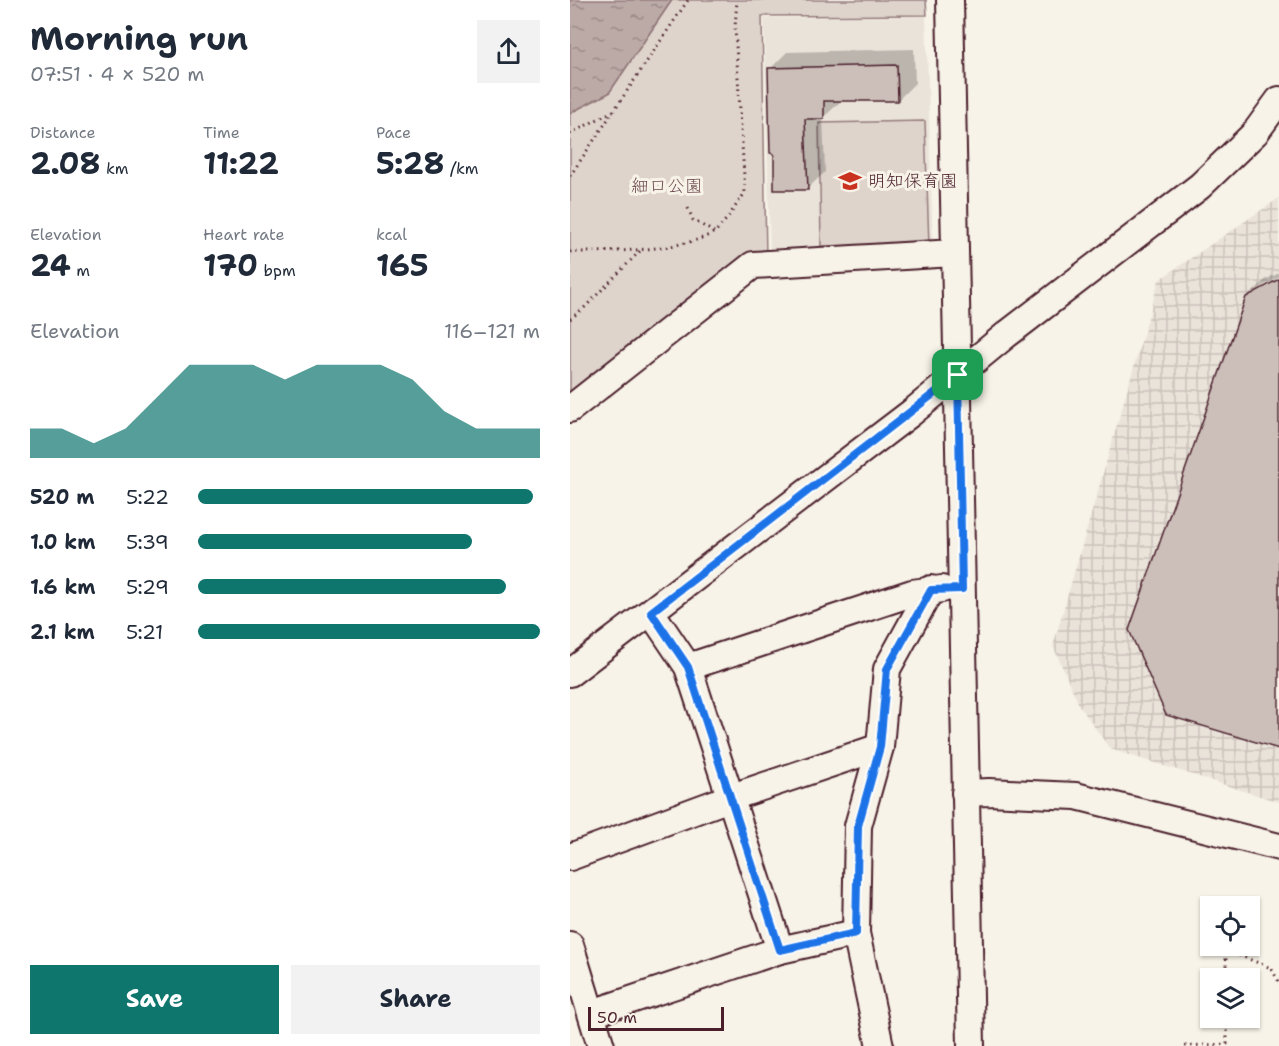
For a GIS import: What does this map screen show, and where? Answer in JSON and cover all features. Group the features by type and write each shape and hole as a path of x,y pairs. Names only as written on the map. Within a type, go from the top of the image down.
{"street":[{"path":"950,0 971,1046"},
{"path":"570,673 1200,186 1255,133 1279,100"},
{"path":"570,409 753,265 954,254"},
{"path":"688,667 912,593 962,589"},
{"path":"880,1046 856,933 858,826 880,747 887,669 931,590"},
{"path":"651,612 688,667 780,950"},
{"path":"570,857 732,797 880,747"},
{"path":"965,793 1076,796 1279,847"},
{"path":"592,1013 780,950 856,933"},
{"path":"570,945 601,1046"}],"path":[{"path":"570,176 688,0"},
{"path":"570,252 610,252 686,243 714,232 745,193 735,28 737,0"},
{"path":"570,134 615,110"},
{"path":"688,208 693,220 714,232"},
{"path":"570,319 643,249"},
{"path":"1226,968 1226,950 1271,968 1279,982"},
{"path":"1185,1046 1227,1045 1227,1028"}],"shaded area":[{"name":"明知保育園","path":"926,16 933,250 770,255 764,18"},
{"path":"1279,198 1279,802 1110,749 1079,705 1053,646 1159,280"}],"green space":[{"name":"細口公園","path":"672,0 926,0 927,15 762,16 766,258 570,399 570,113 609,93"},
{"path":"925,121 929,247 821,246 819,123"}],"water":[{"path":"570,0 672,0 609,93 570,113"}],"building":[{"path":"897,65 898,101 824,101 824,119 805,119 808,190 774,190 774,154 770,153 768,68"},
{"path":"1279,279 1279,749 1166,715 1129,630 1246,297"}],"place":[{"name":"明知保育園","path":"850,181"}],"route":[{"path":"958,375 962,589 931,590 887,669 880,747 858,826 856,933 780,950 688,667 651,612 958,375"}]}
